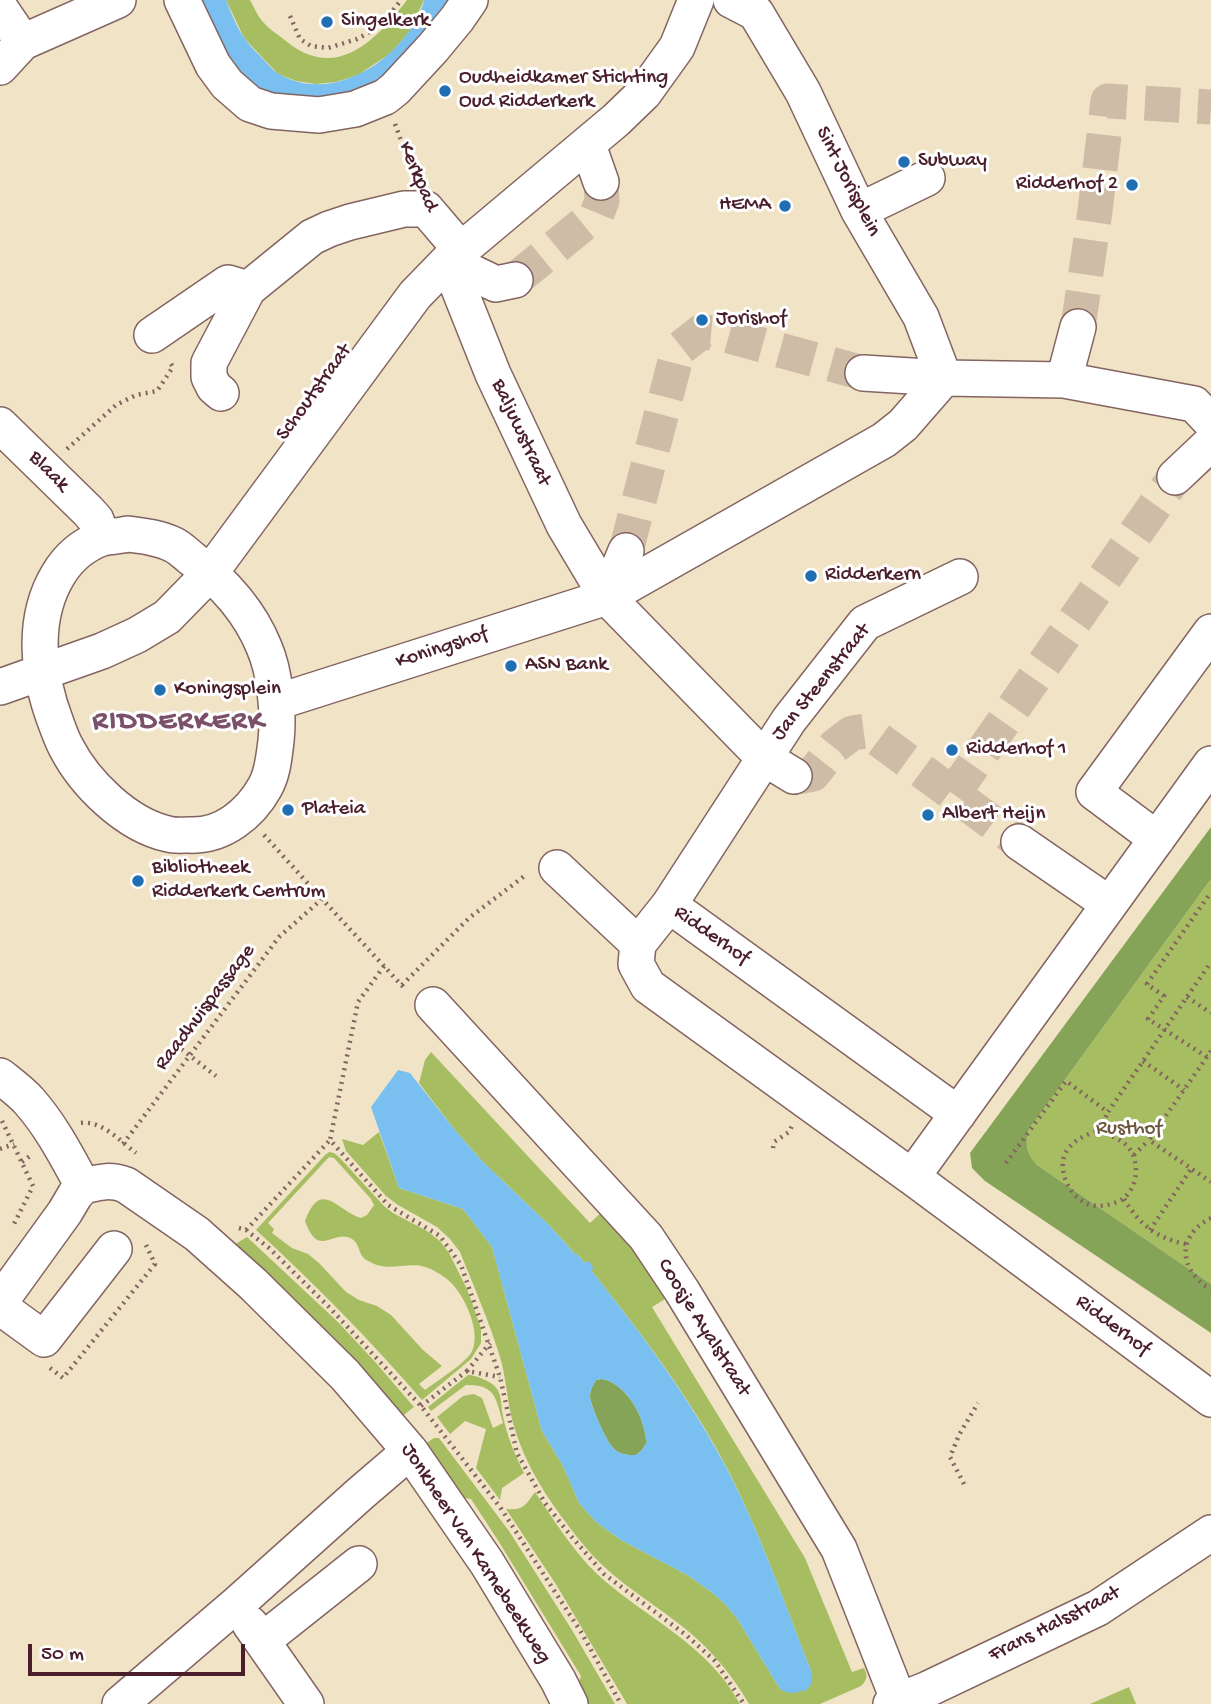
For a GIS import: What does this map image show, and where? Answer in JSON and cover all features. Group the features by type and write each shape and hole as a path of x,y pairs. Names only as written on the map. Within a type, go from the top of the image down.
{"street":[{"path":"0,8 12,55 118,0"},
{"path":"182,0 213,65 227,83 250,104 271,111 319,115 355,109 385,97 433,48 470,0"},
{"name":"Schoutstraat","path":"215,566 415,296 454,256 617,120 644,93 677,47 696,0"},
{"name":"Sint Jorisplein","path":"754,4 803,92 859,211 921,317 944,378"},
{"path":"587,145 601,182"},
{"path":"859,211 927,178"},
{"path":"221,393 209,377 209,363 248,289 312,237 329,229 404,209 426,209"},
{"name":"Kerkpad","path":"426,209 454,256"},
{"path":"454,256 496,284 515,279"},
{"name":"Baljuwstraat","path":"454,256 493,374 564,526 607,597"},
{"path":"152,335 229,283 248,289"},
{"path":"1064,380 1078,327"},
{"path":"863,373 944,378 1064,380 1194,404 1211,422"},
{"path":"607,597 884,440 903,425 944,378"},
{"name":"Blaak","path":"0,425 46,469 99,529"},
{"path":"1175,477 1211,443"},
{"path":"99,529 149,536 175,545 215,566 223,585 251,621 265,649 276,702 277,729 269,780 259,799 245,814 218,832 197,836 169,835 141,824 111,803 89,781 65,747 49,704 23,679 40,635 44,605 53,583 66,561 99,529"},
{"path":"607,597 626,551"},
{"path":"23,679 102,651 147,629 167,617 215,566"},
{"name":"Jan Steenstraat","path":"669,905 763,757 865,623 960,577"},
{"name":"Koningshof","path":"276,702 607,597"},
{"name":"Jan Steenstraat","path":"607,597 763,757"},
{"path":"1157,839 1094,792 1211,632"},
{"path":"763,757 794,776"},
{"path":"912,1177 1211,764"},
{"path":"1019,842 1109,904"},
{"path":"557,868 638,944"},
{"name":"Ridderhof","path":"958,1114 669,905 638,944 636,964 648,986 912,1177 1211,1399"},
{"name":"Coosje Ayalstraat","path":"433,1005 646,1237 682,1291 839,1549 897,1703"},
{"path":"0,1076 28,1100 47,1122 83,1186 0,1302"},
{"name":"Jonkheer Van Karnebeekweg","path":"83,1186 114,1181 126,1185 197,1234 253,1284 345,1375 410,1451 487,1563 570,1704"},
{"path":"0,1307 44,1339 114,1250"},
{"path":"120,1704 410,1451"},
{"name":"Frans Halsstraat","path":"897,1703 1098,1608 1211,1533"},
{"path":"262,1641 359,1564"},
{"path":"237,1604 306,1704"}],"path":[{"path":"290,16 300,39 312,46 328,48 381,26 401,0"},
{"name":"Kerkpad","path":"385,97 426,209"},
{"path":"46,469 116,405 136,395 157,391 173,367 152,335"},
{"path":"256,826 402,985 469,918 532,870 557,868"},
{"path":"1207,1057 1149,1018 1164,996 1147,984 1211,892"},
{"name":"Raadhuispassage","path":"123,1144 279,937 322,899"},
{"path":"1100,1130 1125,1143 1134,1155 1136,1175 1124,1199 1105,1206 1089,1205 1076,1196 1066,1182 1063,1164 1067,1149 1083,1136 1100,1130 1108,1112 1211,962"},
{"path":"246,1230 330,1140 358,1002 384,966"},
{"path":"1187,997 1211,1013"},
{"path":"176,1045 216,1076"},
{"path":"1134,1155 1149,1140 1211,1051"},
{"path":"1143,1061 1184,1090"},
{"path":"1006,1163 1066,1081 1108,1112"},
{"path":"0,1117 33,1186 11,1229"},
{"path":"330,1140 388,1205 440,1236 461,1265 490,1343 517,1453 545,1503 604,1574 686,1635 715,1661 744,1704"},
{"path":"1149,1140 1208,1181 1211,1171"},
{"path":"0,1149 13,1144"},
{"path":"1150,1230 1191,1169"},
{"path":"1124,1199 1132,1213 1150,1230 1168,1241 1186,1244"},
{"path":"1211,1218 1200,1223 1186,1244 1186,1257 1192,1273 1205,1287 1211,1287"},
{"path":"421,1406 467,1371 490,1343"},
{"path":"467,1371 500,1377"},
{"path":"964,1484 950,1457 959,1435 978,1403"}],"green space":[{"path":"226,0 250,0 266,26 304,53 322,58 338,57 354,51 382,29 407,0 424,0 410,31 391,53 358,75 336,82 316,84 296,81 278,74 244,38"},
{"path":"1211,827 1211,879 1029,1129 1027,1144 1037,1165 1211,1284 1211,1333 985,1181 972,1168 970,1153"},
{"name":"Rusthof","path":"1211,879 1211,1284 1037,1165 1027,1144 1029,1129"},
{"path":"431,1052 590,1223 606,1208 670,1296 652,1307 805,1558 852,1672 864,1668 866,1678 861,1686 820,1704 749,1704 729,1674 706,1647 606,1569 560,1515 532,1469 517,1436 500,1357 460,1252 437,1227 386,1196 346,1151 342,1139 363,1145 379,1132 399,1188 463,1209 492,1247 542,1431 563,1466 579,1503 596,1522 621,1540 689,1576 727,1606 780,1689 812,1673 756,1531 730,1475 688,1402 591,1270 588,1262 585,1263 576,1255 549,1225 482,1161 419,1083 425,1060"},
{"path":"334,1153 384,1206 440,1241 467,1289 481,1328 481,1343 471,1359 422,1400 342,1313 256,1230 325,1155","holes":["329,1157 334,1158 374,1205 367,1215 361,1218 330,1201 317,1201 305,1221 310,1233 321,1241 339,1237 352,1239 363,1257 376,1264 389,1267 419,1266 434,1271 454,1286 470,1314 475,1335 471,1353 457,1367 425,1390 419,1384 442,1366 423,1350 391,1315 346,1292 308,1254 292,1248 272,1233 274,1229 268,1223"]},
{"path":"247,1237 338,1322 414,1407 400,1418 232,1246"},
{"path":"468,1375 484,1379 497,1389 509,1438 524,1473 502,1488 500,1500 476,1468 486,1429 465,1421 450,1434 437,1417 463,1396 474,1394 482,1398 493,1428 503,1423 493,1395 483,1387 466,1385 431,1411 428,1407"},
{"path":"602,1379 622,1390 641,1418 647,1442 636,1455 621,1454 614,1449 599,1424 590,1396 596,1380"},
{"path":"434,1438 439,1438 509,1531 615,1704 586,1704 577,1688 581,1676 499,1542 471,1499 459,1497 422,1446"},
{"path":"535,1492 588,1565 711,1664 740,1704 627,1704 557,1586 506,1509 521,1508"},
{"path":"1129,1687 1136,1704 1090,1704"}],"water":[{"path":"196,0 226,0 242,35 273,69 298,82 318,84 338,82 375,65 405,37 424,0 449,0 445,14 388,80 336,103 269,98 234,72"},
{"path":"398,1070 410,1073 482,1161 549,1225 575,1254 585,1263 589,1261 594,1268 591,1270 688,1402 744,1503 812,1673 811,1684 804,1692 789,1693 780,1689 738,1620 714,1594 689,1576 621,1540 596,1522 579,1503 563,1466 542,1431 492,1247 463,1209 399,1188 371,1107","holes":["596,1380 609,1381 628,1396 641,1418 647,1442 636,1455 621,1454 614,1449 603,1432 593,1407 590,1394"]}],"tunnel":[{"path":"1078,327 1108,101 1211,107"},
{"path":"515,280 597,213 602,201 601,182"},
{"path":"626,551 678,350 701,332 722,334 863,373"},
{"path":"953,794 1175,477"},
{"path":"794,776 813,774 835,746 852,733 867,731 1019,842"}],"place":[{"name":"Singelkerk","path":"327,22"},
{"name":"Oudheidkamer Stichting Oud Ridderkerk","path":"445,91"},
{"name":"Subway","path":"904,162"},
{"name":"Ridderhof 2","path":"1132,185"},
{"name":"HEMA","path":"785,206"},
{"name":"Jorishof","path":"702,320"},
{"name":"Ridderkern","path":"811,576"},
{"name":"ASN Bank","path":"511,666"},
{"name":"Koningsplein","path":"160,690"},
{"name":"Ridderhof 1","path":"952,750"},
{"name":"Plateia","path":"288,810"},
{"name":"Albert Heijn","path":"928,815"},
{"name":"Bibliotheek Ridderkerk Centrum","path":"138,881"}],"district":[{"name":"RIDDERKERK","path":"179,724"}]}
